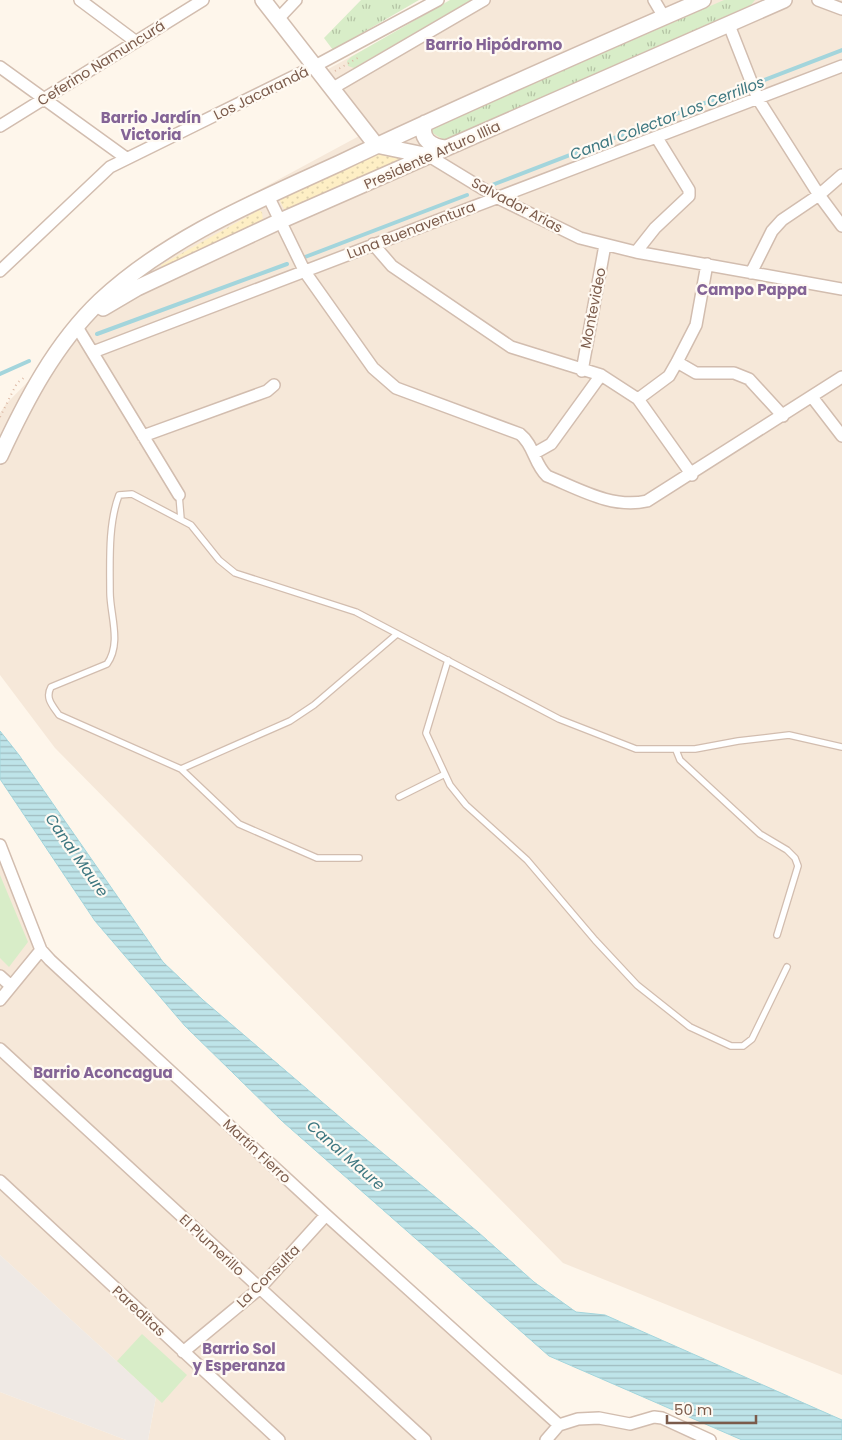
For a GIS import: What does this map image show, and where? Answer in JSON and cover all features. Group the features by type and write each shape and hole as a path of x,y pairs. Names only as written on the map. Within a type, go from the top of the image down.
{"street":[{"path":"80,0 134,42"},
{"name":"Ceferino Namuncurá","path":"0,126 203,0"},
{"path":"263,0 376,146"},
{"path":"278,19 296,0"},
{"name":"Los Jacarandá","path":"324,77 438,0"},
{"name":"Los Jacarandá","path":"0,271 104,171 126,158 324,77 484,0"},
{"path":"654,0 664,17"},
{"name":"Presidente Arturo Illia","path":"0,456 20,414 49,363 81,323 100,302 136,272 181,242 268,196 425,123 703,0"},
{"name":"Presidente Arturo Illia","path":"81,323 137,288 280,222 784,0"},
{"path":"818,0 842,9"},
{"path":"729,25 757,96 819,195 842,226"},
{"name":"Luna Buenaventura","path":"93,352 373,244 657,138 757,96 842,66"},
{"path":"0,67 126,158"},
{"path":"425,123 423,132 426,140 432,146 446,148"},
{"path":"636,252 655,228 689,196 689,190 657,138"},
{"name":"Salvador Arias","path":"376,146 429,156 498,198 580,238 605,246 842,289"},
{"path":"751,273 777,226 819,195 842,175"},
{"path":"268,196 304,272 373,368 396,388 520,434 527,439 535,453 541,470 547,476 614,504 634,504 647,501 692,475 842,377"},
{"path":"373,244 392,266 493,337 511,347 582,371 601,375 638,399 692,475"},
{"name":"Montevideo","path":"582,371 605,246"},
{"path":"638,399 669,376 677,362 696,324 707,264"},
{"path":"81,323 93,352 179,495"},
{"path":"677,362 696,373 734,373 749,379 783,416"},
{"path":"535,453 551,444 601,375"},
{"path":"143,436 268,391 274,385"},
{"path":"812,397 842,436"},
{"name":"Martín Fierro","path":"0,845 41,950 326,1215 559,1425"},
{"path":"0,1000 41,950"},
{"path":"0,976 11,986"},
{"name":"El Plumerillo","path":"0,1049 424,1440"},
{"name":"Pareditas","path":"0,1181 279,1440"},
{"name":"La Consulta","path":"183,1352 259,1288 326,1215"},
{"path":"546,1440 559,1425 578,1419 599,1418 630,1424 654,1417 662,1418 710,1440"}],"lane":[{"path":"359,858 317,858 239,824 181,769 59,715 49,702 47,693 50,687 107,664 113,656 115,642 110,594 113,510 119,495 132,494 191,525 219,560 235,573 356,612 559,719 636,749 676,750 789,736 842,747"},
{"path":"179,495 181,520"},
{"path":"181,769 290,721 314,705 397,634"},
{"path":"448,660 426,734 450,785 466,806 527,860 595,940 637,985 690,1027 731,1046 743,1046 752,1039 787,967"},
{"path":"676,750 680,760 760,834 787,850 795,858 798,866 777,935"},
{"path":"399,797 445,774"}],"path":[{"path":"324,77 365,54"},
{"path":"0,416 17,383 28,376"}],"shaded area":[{"path":"454,0 842,0 842,1375 563,1263 55,748 0,675 0,413 6,404 168,239 361,135 321,73"},
{"path":"0,845 41,950 559,1425 578,1419 630,1424 654,1417 710,1440 148,1440 156,1397 0,1255"},
{"path":"0,1255 156,1397 148,1440 126,1440 0,1392"},
{"path":"0,1392 126,1440 0,1440"}],"green space":[{"path":"361,0 419,0 333,50 324,38"},
{"path":"450,0 471,0 354,68 348,66 347,61 351,57"},
{"path":"724,0 755,0 751,5 450,139 444,140 431,132 434,127"},
{"path":"0,875 28,942 9,967 0,958"},
{"path":"142,1334 187,1375 162,1403 117,1361"}],"sand":[{"path":"380,151 403,160 285,211 280,201 281,198"},
{"path":"259,210 262,212 263,221 162,268 161,265"}],"water":[{"name":"Canal Maure","path":"0,731 19,755 163,962 203,1000 478,1232 534,1282 576,1312 605,1315 842,1420 842,1440 742,1440 549,1356 282,1121 185,1026 95,921 0,779"}],"waterway":[{"name":"Canal Colector Los Cerrillos","path":"492,185 842,50"},
{"name":"Canal Colector Los Cerrillos","path":"305,257 467,195"},
{"name":"Canal Colector Los Cerrillos","path":"97,334 287,264"},
{"name":"Canal Colector Los Cerrillos","path":"0,374 29,361"}],"district":[{"name":"Barrio Hipódromo","path":"494,44"},
{"name":"Barrio Jardín Victoria","path":"151,126"},
{"name":"Campo Pappa","path":"752,289"},
{"name":"Barrio Aconcagua","path":"103,1072"},
{"name":"Barrio Sol y Esperanza","path":"239,1356"}]}
